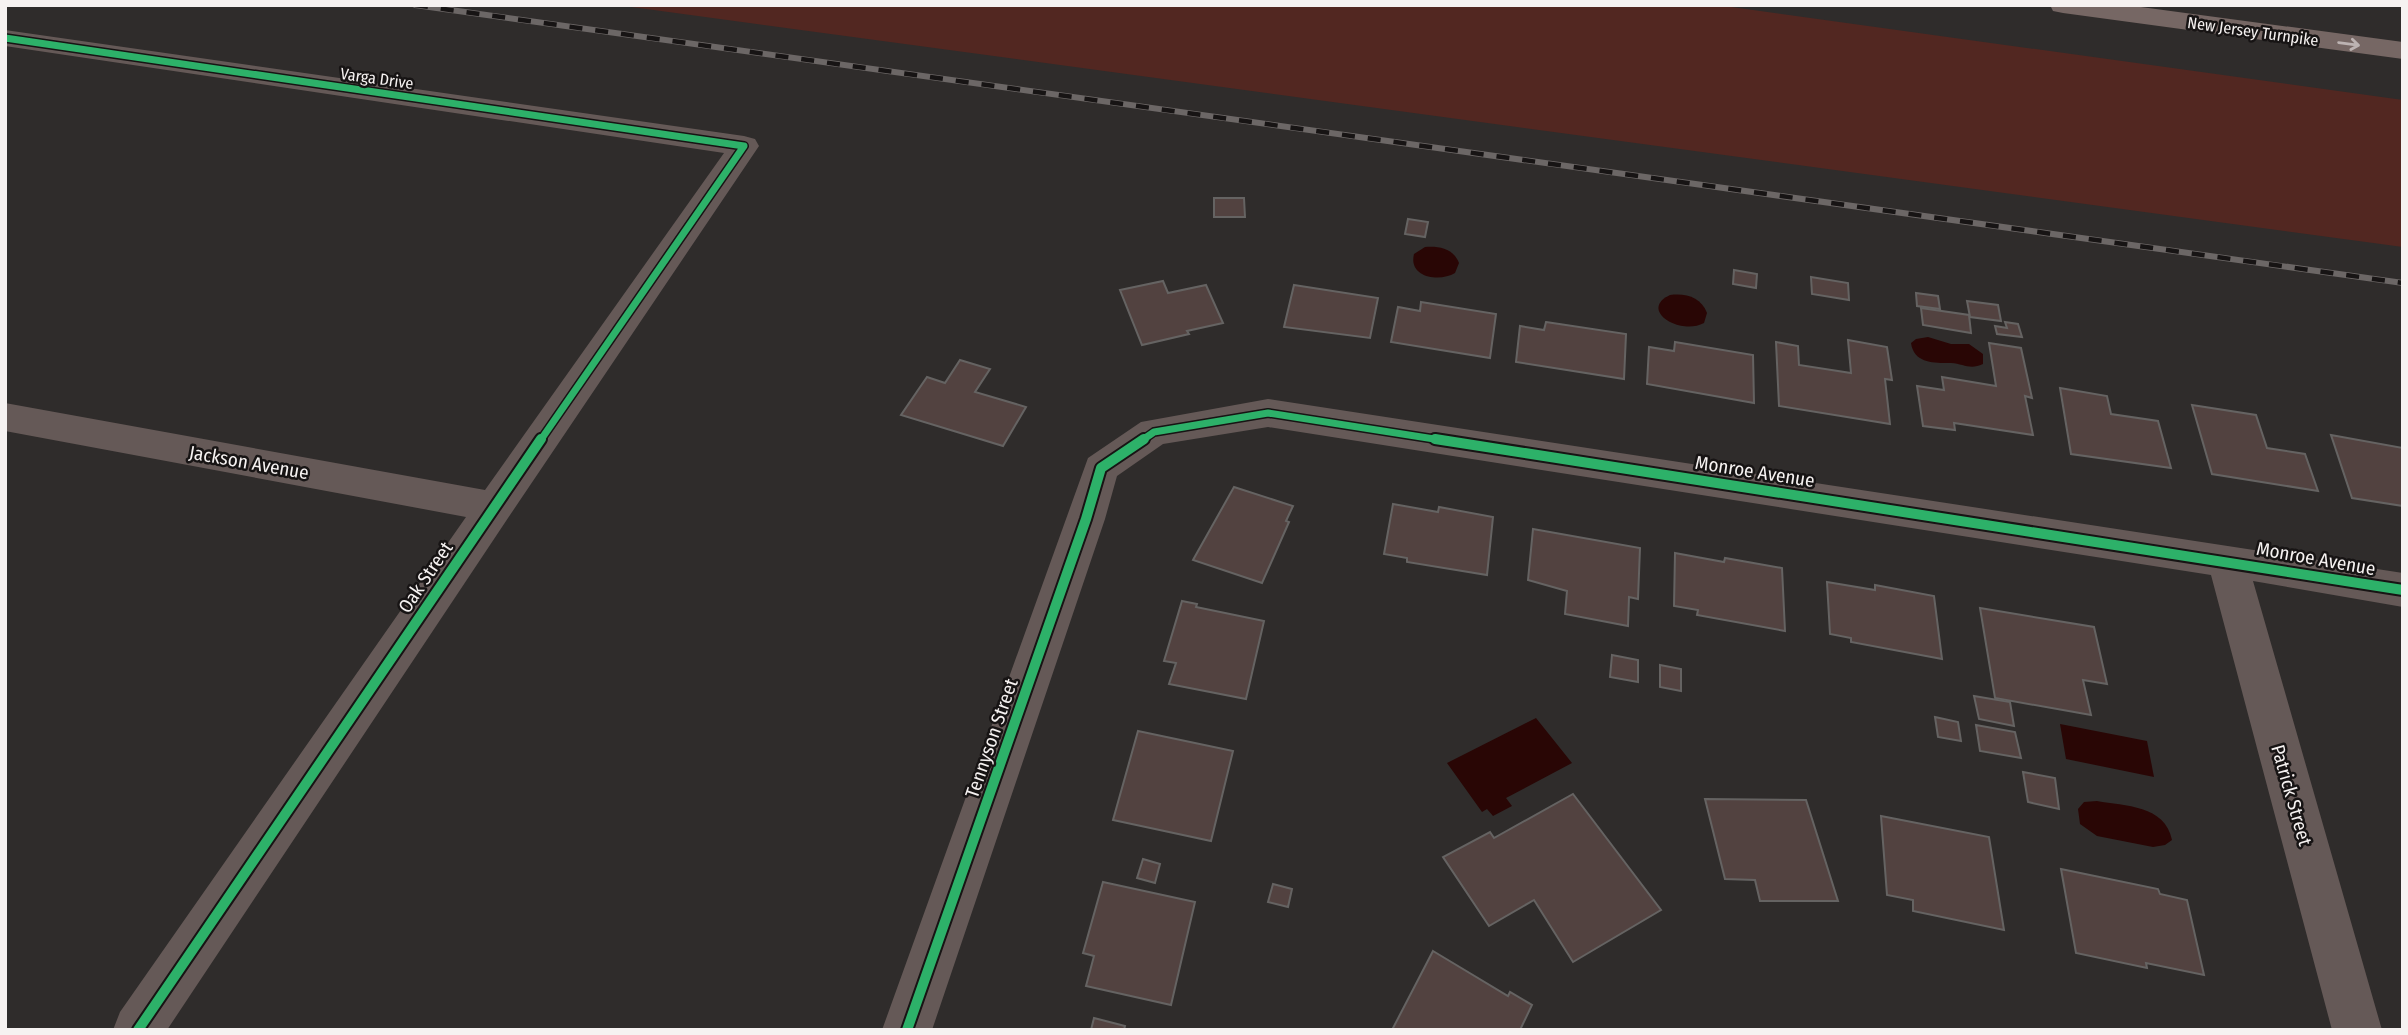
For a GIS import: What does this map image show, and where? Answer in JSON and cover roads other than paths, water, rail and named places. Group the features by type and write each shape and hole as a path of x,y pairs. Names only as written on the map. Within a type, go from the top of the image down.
{"highway":[{"name":"New Jersey Turnpike","path":"2063,5 2403,51"}],"street":[{"name":"Varga Drive","path":"5,38 744,146"},
{"name":"Oak Street","path":"138,1030 494,506 744,146"},
{"name":"Monroe Avenue","path":"1111,461 1154,432 1268,414 2403,590"},
{"name":"Jackson Avenue","path":"5,417 494,506"},
{"name":"Tennyson Street","path":"907,1030 1086,519 1101,468 1111,461"},
{"name":"Patrick Street","path":"2227,561 2357,1030"}],"railway":[{"path":"415,5 2403,283"}]}
